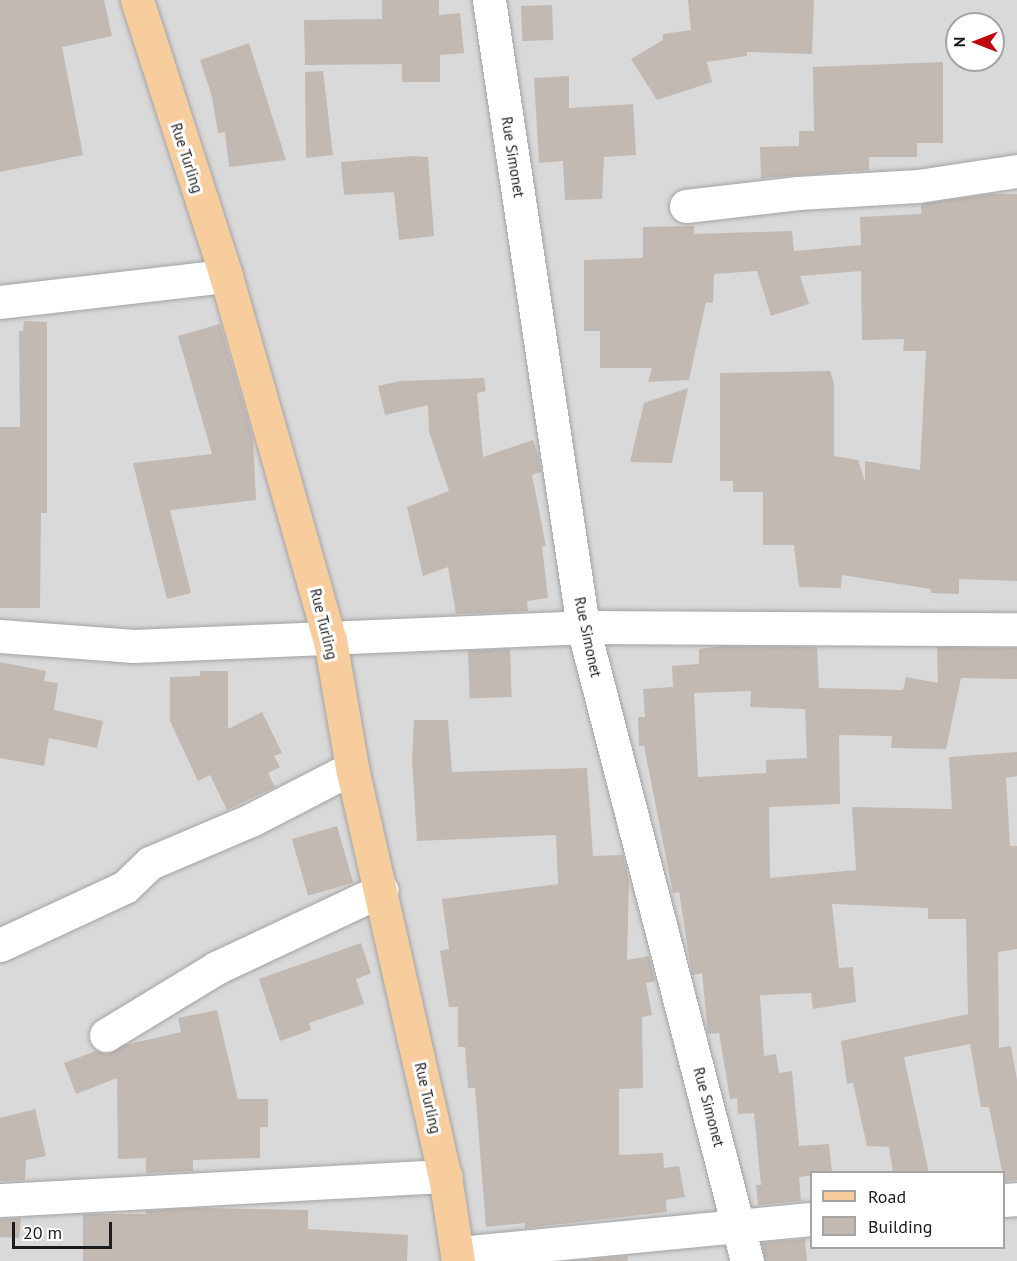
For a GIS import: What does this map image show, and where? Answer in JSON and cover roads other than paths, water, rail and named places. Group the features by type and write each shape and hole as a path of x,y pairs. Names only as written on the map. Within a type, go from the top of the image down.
{"main road":[{"name":"Rue Turling","path":"137,0 226,276 330,640 352,768 382,890 446,1176 458,1257"}],"street":[{"name":"Rue Simonet","path":"489,0 583,627 740,1226 747,1261"},
{"path":"686,206 798,193 918,186 1017,171"},
{"path":"0,302 226,276"},
{"path":"0,636 134,646 330,640 583,627 1017,629"},
{"path":"0,945 125,887 150,863 253,819 352,768"},
{"path":"106,1035 216,969 382,890"},
{"path":"0,1200 446,1176"},
{"path":"458,1257 810,1219"}]}
